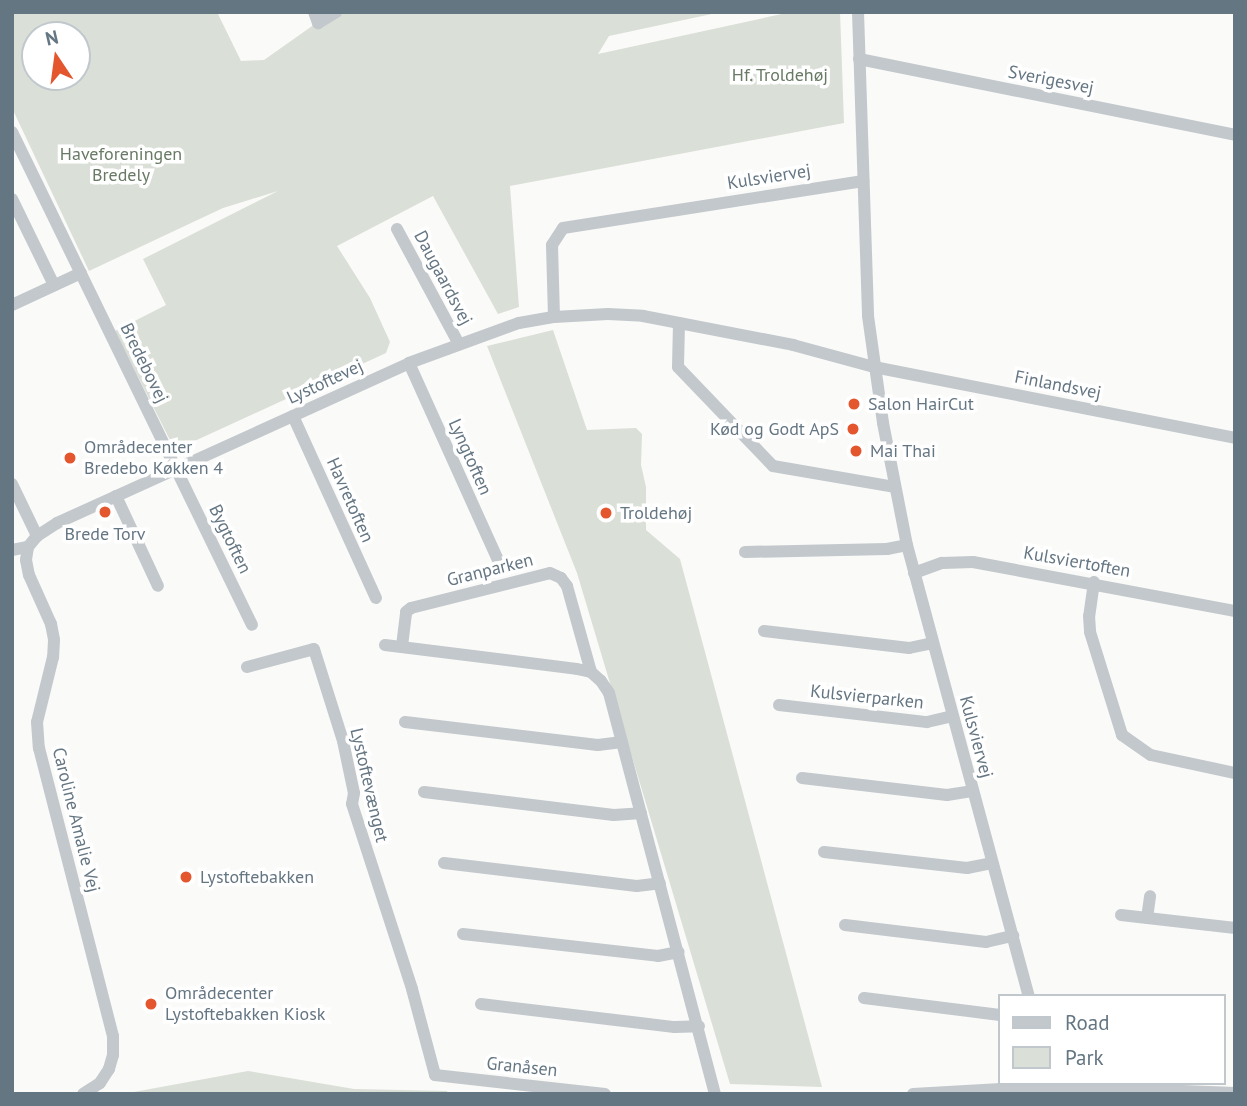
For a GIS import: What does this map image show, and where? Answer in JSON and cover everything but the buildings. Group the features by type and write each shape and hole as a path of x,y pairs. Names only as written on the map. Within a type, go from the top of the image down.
{"street":[{"path":"313,12 318,23 336,12"},
{"name":"Kulsviervej","path":"858,12 869,316 874,367 894,487 906,545 951,716 1029,994"},
{"name":"Sverigesvej","path":"859,59 1235,135"},
{"name":"Bredebovej","path":"12,132 176,469"},
{"name":"Kulsviervej","path":"554,317 552,245 563,228 863,181"},
{"path":"12,199 54,285"},
{"name":"Daugaardsvej","path":"397,229 459,344"},
{"path":"12,304 81,272"},
{"name":"Lystoftevej","path":"12,550 33,541 53,525 409,363 519,323 554,317 608,314 679,323 793,345 874,367"},
{"path":"679,323 678,368 773,466 894,487"},
{"name":"Lyngtoften","path":"409,363 500,565"},
{"name":"Finlandsvej","path":"874,367 1235,438"},
{"name":"Havretoften","path":"293,416 376,598"},
{"name":"Bygtoften","path":"176,469 252,625"},
{"path":"12,484 33,541"},
{"path":"116,496 158,586"},
{"name":"Caroline Amalie Vej","path":"33,541 26,560 29,575 54,640 53,657 37,722 39,748 113,1036 113,1055 109,1069 100,1083 83,1094"},
{"path":"744,552 887,549 906,545"},
{"name":"Kulsviertoften","path":"914,573 942,564 973,562 1094,582 1235,611"},
{"name":"Granparken","path":"402,646 406,612 411,608 550,573 561,578 567,586 591,672 609,693 715,1094"},
{"path":"1094,582 1089,616 1090,632 1122,735 1150,755 1235,773"},
{"path":"764,631 909,648 932,643"},
{"path":"386,645 591,672"},
{"name":"Lystoftevænget","path":"247,667 314,649 343,741 354,793 352,804 412,989 435,1075"},
{"name":"Kulsvierparken","path":"779,705 928,722 951,716"},
{"path":"405,722 598,746 622,742"},
{"path":"802,778 947,796 972,790"},
{"path":"424,792 614,815 641,813"},
{"path":"824,852 967,868 992,863"},
{"path":"444,863 637,886 660,883"},
{"path":"1147,918 1150,897"},
{"path":"1121,915 1235,928"},
{"path":"845,925 986,942 1013,936"},
{"path":"463,934 658,956 679,953"},
{"path":"864,998 998,1015"},
{"path":"481,1004 675,1027 699,1026"},
{"name":"Granåsen","path":"435,1075 605,1094"},
{"path":"913,1094 1055,1088 1235,1093"}],"green space":[{"path":"12,12 217,12 241,61 264,60 332,12 721,12 609,36 598,54 791,12 840,12 844,123 510,186 519,307 498,314 433,196 337,246 370,298 390,342 386,353 175,450 115,331 166,305 143,259 278,191 223,208 89,271 12,108"},
{"path":"553,330 587,430 636,428 642,434 641,465 646,487 646,530 680,559 822,1087 730,1084 577,573 487,346"},
{"path":"248,1071 354,1089 447,1091 448,1094 123,1094"}],"place":[{"name":"Salon HairCut","path":"854,404"},
{"name":"Kød og Godt ApS","path":"853,429"},
{"name":"Mai Thai","path":"856,451"},
{"name":"Områdecenter Bredebo Køkken 4","path":"70,458"},
{"name":"Brede Torv","path":"105,512"},
{"name":"Troldehøj","path":"606,513"},
{"name":"Lystoftebakken","path":"186,877"},
{"name":"Områdecenter Lystoftebakken Kiosk","path":"151,1004"}],"park label":[{"name":"Hf. Troldehøj","path":"780,75"},
{"name":"Haveforeningen Bredely","path":"121,165"}]}
